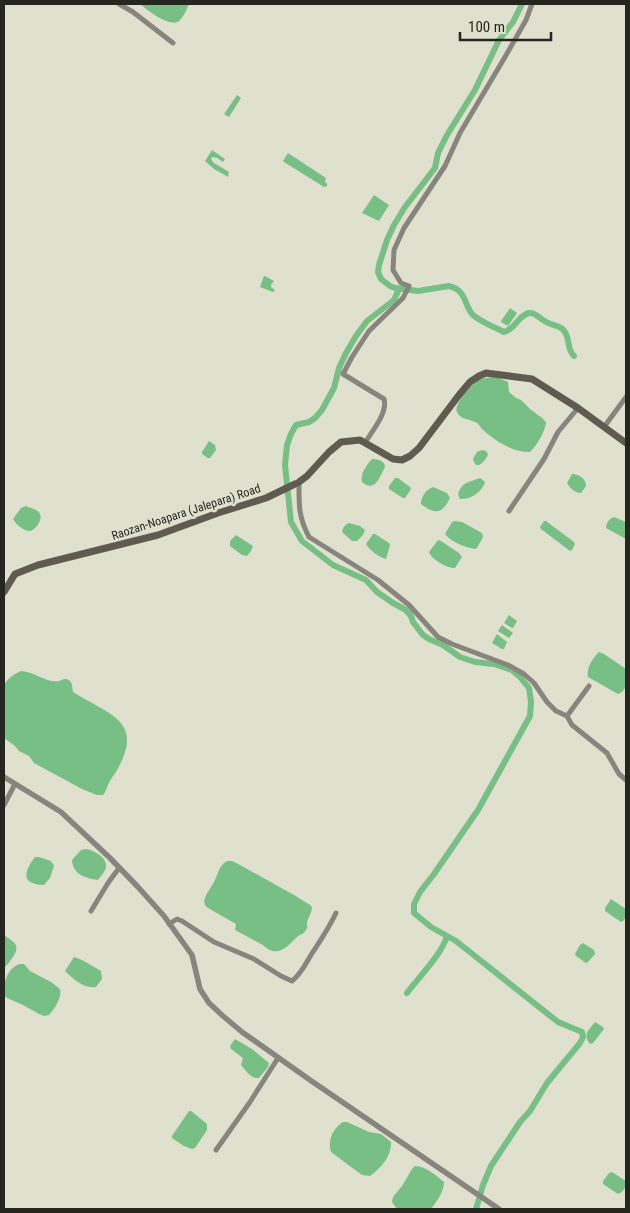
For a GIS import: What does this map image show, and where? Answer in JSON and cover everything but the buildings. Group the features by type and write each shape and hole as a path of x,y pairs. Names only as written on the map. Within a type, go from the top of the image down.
{"main road":[{"name":"Raozan-Noapara (Jalepara) Road","path":"4,592 15,574 38,564 158,535 218,513 254,503 278,493 308,476 328,452 341,442 360,440 393,459 402,460 419,448 470,382 486,373 532,379 578,408 626,443"}],"street":[{"path":"118,4 133,12 173,43"},
{"path":"365,443 381,417 385,404 384,399 343,374 369,331 403,298 409,286 401,283 393,270 394,250 404,228 445,166 460,133 526,20 532,4"},
{"path":"604,427 626,397"},
{"path":"509,511 544,459 558,432 578,408"},
{"path":"297,483 299,509 303,526 309,537 378,580 409,605 438,637 508,665 524,674 534,683 547,702 556,711 567,716 572,725 607,753 619,774 626,780"},
{"path":"567,716 589,686"},
{"path":"4,777 61,812 138,887 192,955 198,985 206,999 217,1011 278,1058 498,1209"},
{"path":"4,805 15,784"},
{"path":"91,910 119,868"},
{"path":"169,924 177,920 182,921 214,942 254,959 292,981 302,972 336,913"},
{"path":"216,1150 278,1058"}],"shaded area":[{"path":"140,4 189,4 182,18 175,23 159,17"},
{"path":"237,95 241,98 229,117 224,114"},
{"path":"212,150 225,159 223,162 217,158 212,157 211,159 229,172 228,177 205,161"},
{"path":"288,153 326,178 327,186 324,187 284,162"},
{"path":"374,195 389,205 379,221 362,213"},
{"path":"264,276 274,281 271,285 275,290 273,292 260,287"},
{"path":"510,308 517,313 508,326 501,321"},
{"path":"492,377 508,382 509,392 546,422 540,438 530,452 523,452 498,442 482,429 478,423 458,415 458,404 464,394 480,379"},
{"path":"209,441 215,445 216,450 208,458 202,452"},
{"path":"482,450 488,454 486,459 479,465 476,465 473,459 477,452"},
{"path":"372,459 381,461 385,467 376,483 370,486 362,482 362,475"},
{"path":"572,474 580,476 585,481 586,486 581,493 573,490 567,483"},
{"path":"395,478 398,478 411,489 405,498 389,489"},
{"path":"480,478 485,483 481,490 472,497 460,499 458,494 462,487 466,483"},
{"path":"433,487 447,493 450,498 441,510 430,510 421,504 424,494"},
{"path":"26,506 38,511 41,516 38,524 30,531 20,527 13,519 21,508"},
{"path":"614,517 626,522 626,539 606,528 608,521"},
{"path":"544,521 574,542 572,550 570,551 541,529 540,527"},
{"path":"452,522 462,522 482,533 483,537 477,548 458,544 445,534"},
{"path":"349,523 360,526 365,530 357,541 352,541 342,532"},
{"path":"373,534 389,543 386,559 374,553 366,544"},
{"path":"236,535 253,546 247,556 242,555 230,546 230,541"},
{"path":"438,540 459,553 462,557 455,568 440,563 429,552"},
{"path":"509,615 517,621 513,628 504,623"},
{"path":"502,625 513,633 509,638 498,631"},
{"path":"497,634 507,642 504,649 492,643"},
{"path":"599,652 626,669 626,687 622,692 618,694 588,677 592,660"},
{"path":"21,671 48,680 69,680 72,683 73,692 110,714 119,721 125,730 127,741 124,755 103,795 97,795 82,789 34,763 29,756 19,751 4,738 4,685 11,676"},
{"path":"86,849 99,854 106,863 105,870 98,880 81,875 73,865 72,860 81,850"},
{"path":"35,857 51,861 54,866 50,878 44,885 31,882 26,875"},
{"path":"227,861 240,865 310,905 312,909 305,932 286,948 273,951 235,930 236,924 208,908 204,901 206,895 220,868"},
{"path":"611,899 626,909 625,918 621,922 605,911"},
{"path":"4,935 16,947 13,957 5,967 4,967"},
{"path":"583,943 594,950 595,954 586,963 575,954"},
{"path":"74,957 101,971 102,979 96,987 83,985 65,971"},
{"path":"19,964 24,964 30,971 60,989 59,999 49,1015 39,1014 4,995 7,977 11,970"},
{"path":"595,1022 604,1029 593,1043 590,1044 586,1035"},
{"path":"235,1039 252,1049 269,1063 259,1078 251,1076 247,1072 241,1065 243,1058 231,1049 230,1046"},
{"path":"189,1111 207,1124 207,1130 195,1148 192,1149 172,1138"},
{"path":"343,1122 369,1132 381,1134 391,1142 390,1152 385,1161 370,1176 362,1175 331,1152 332,1135"},
{"path":"415,1166 427,1169 444,1182 444,1186 438,1200 431,1209 397,1209 392,1202 393,1197"},
{"path":"612,1172 626,1181 624,1189 618,1194 603,1184 609,1173"}],"waterway":[{"path":"522,4 513,22 499,40 475,90 447,135 438,153 435,168 405,207 394,225 387,240 378,272 381,279 395,288 418,291 449,286 455,288 462,295 473,315 504,332 512,328 525,315 529,313 535,314 566,333 570,351 574,356"},
{"path":"399,289 394,300 367,321 356,336 339,368 334,388 322,410 309,422 296,425 287,445 285,465 291,522 302,541 333,565 366,580 377,592 406,610 423,635 429,639 443,645 460,657 512,670 529,688 530,716 478,810 420,892 414,904 414,913 431,927 456,941 558,1022 582,1032 583,1037 580,1043 547,1083 530,1111 520,1122 491,1166 476,1209"},
{"path":"407,993 435,958 447,936"}]}
